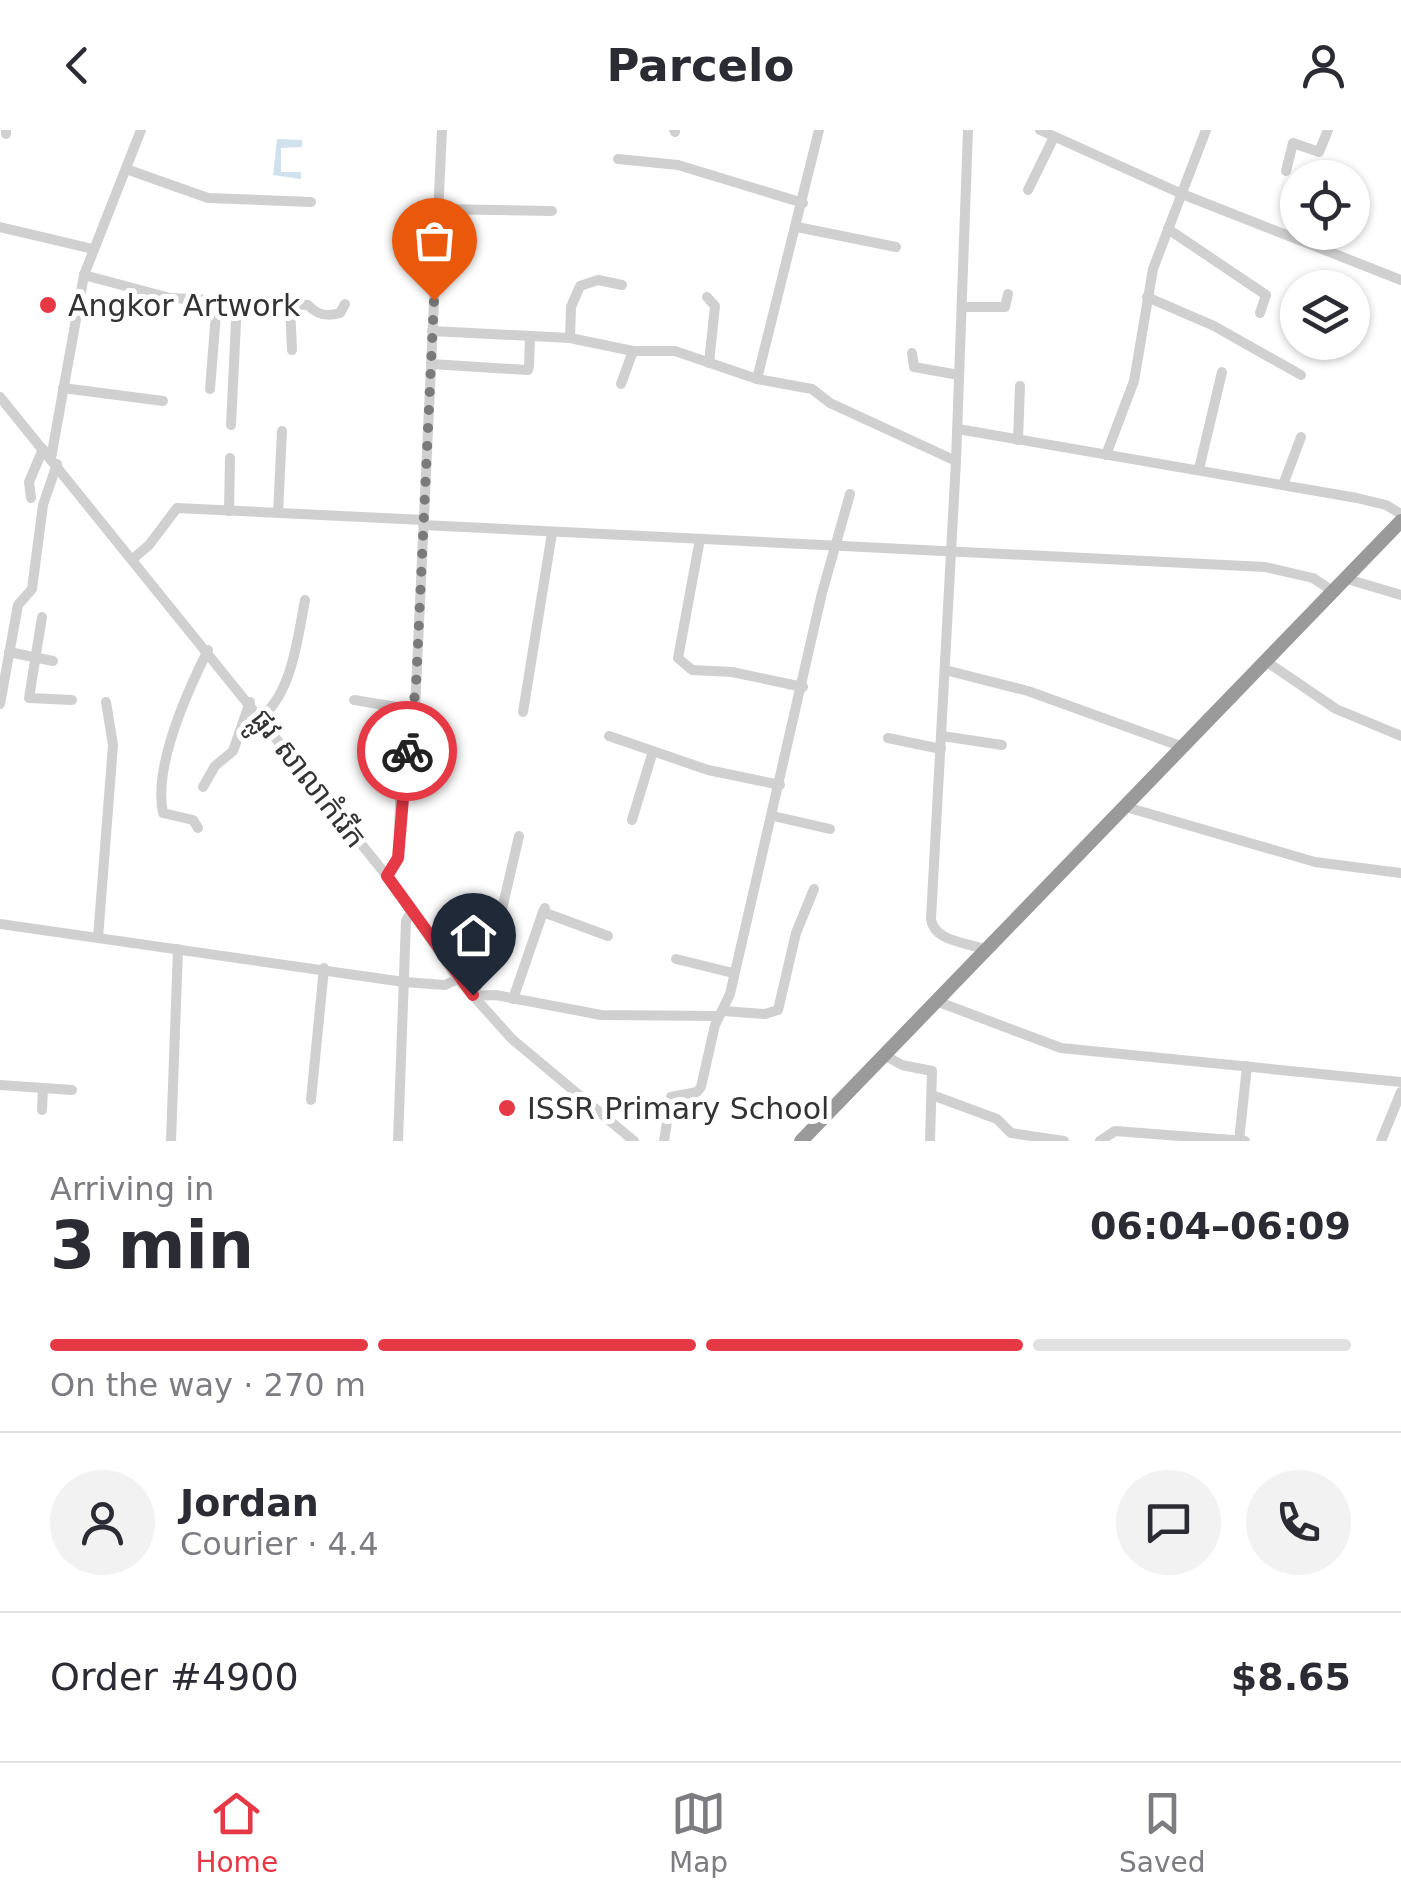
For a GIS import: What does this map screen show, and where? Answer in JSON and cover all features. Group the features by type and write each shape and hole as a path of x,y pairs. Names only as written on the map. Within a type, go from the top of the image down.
{"highway":[{"path":"800,1141 1267,662 1401,518"}],"street":[{"path":"0,704 18,605 32,589 50,457 84,275 132,171 141,130"},
{"path":"391,871 402,775 415,710 442,130"},
{"path":"757,379 804,204 819,130"},
{"path":"968,130 958,430 932,928 940,936 986,950"},
{"path":"1040,130 1182,194 1401,280"},
{"path":"1106,455 1134,381 1148,298 1168,229 1206,130"},
{"path":"1289,160 1293,142 1319,152 1328,130"},
{"path":"1028,190 1054,137"},
{"path":"618,159 678,165 804,204"},
{"path":"132,171 208,198 311,202"},
{"path":"438,209 552,211"},
{"path":"0,227 93,249"},
{"path":"797,227 896,247"},
{"path":"1168,229 1266,295 1260,313"},
{"path":"84,275 166,298 308,305 316,313 330,315 340,313 345,304"},
{"path":"570,338 571,307 580,286 598,280 622,286"},
{"path":"962,307 1004,307 1008,294"},
{"path":"707,297 715,306 709,362"},
{"path":"1148,298 1214,326 1301,374"},
{"path":"210,389 217,301"},
{"path":"231,425 237,302"},
{"path":"290,305 292,350"},
{"path":"432,330 570,338 633,351 675,351 757,379 812,389 830,404 956,461"},
{"path":"430,364 528,369 530,337"},
{"path":"621,384 633,351"},
{"path":"912,352 914,367 960,375"},
{"path":"1199,469 1222,372"},
{"path":"1018,440 1020,386"},
{"path":"63,388 163,402"},
{"name":"ផ្លូវ សាលាកំរើក","path":"0,397 391,871 458,979 512,1039 634,1141"},
{"path":"958,430 1283,484 1386,505 1401,518"},
{"path":"278,513 282,431"},
{"path":"1283,484 1302,437"},
{"path":"31,498 30,482 50,457"},
{"path":"229,511 230,458"},
{"path":"664,1141 671,1097 702,1087 850,494"},
{"path":"134,558 150,546 173,510 229,511 552,533 1265,567 1313,578 1334,592"},
{"path":"523,712 552,533"},
{"path":"700,539 678,658 692,670 732,672 803,687"},
{"path":"1347,579 1401,595"},
{"path":"261,717 274,706 282,687 305,600"},
{"path":"42,617 31,700 72,700"},
{"path":"198,828 193,820 162,813 161,798 178,718 208,650"},
{"path":"10,652 53,660"},
{"path":"1267,662 1336,709 1401,736"},
{"path":"945,670 1028,692 1183,748"},
{"path":"354,700 415,710"},
{"path":"98,938 113,745 106,702"},
{"path":"203,787 215,766 233,751 250,702"},
{"path":"609,736 780,785"},
{"path":"942,736 1002,745"},
{"path":"888,738 941,749"},
{"path":"632,820 653,751"},
{"path":"1126,807 1315,862 1401,874"},
{"path":"772,816 830,829"},
{"path":"520,836 500,922 502,929 473,996 514,999 601,1015 765,1014 778,1010 782,979 814,889"},
{"path":"514,999 545,909 608,936"},
{"path":"398,1141 406,921 412,910"},
{"path":"0,924 404,982 446,986 458,979"},
{"path":"171,1141 178,950"},
{"path":"676,960 733,973"},
{"path":"311,1100 324,968"},
{"path":"936,1001 1060,1048 1401,1082"},
{"path":"884,1056 902,1065 932,1070 930,1141"},
{"path":"1100,1141 1115,1131 1241,1141 1246,1066"},
{"path":"0,1084 72,1090"},
{"path":"42,1110 43,1088"},
{"path":"1380,1141 1401,1092"},
{"path":"932,1095 997,1120 1011,1133 1064,1141"}],"water":[{"path":"277,139 302,140 302,147 281,148 281,172 301,172 301,179 273,175"}],"way so far":[{"path":"407,751 416,686 434,300"}],"place":[{"name":"Angkor Artwork","path":"48,305"},
{"name":"ISSR Primary School","path":"507,1108"}],"route":[{"path":"407,751 398,858 387,876 473,995"}]}
